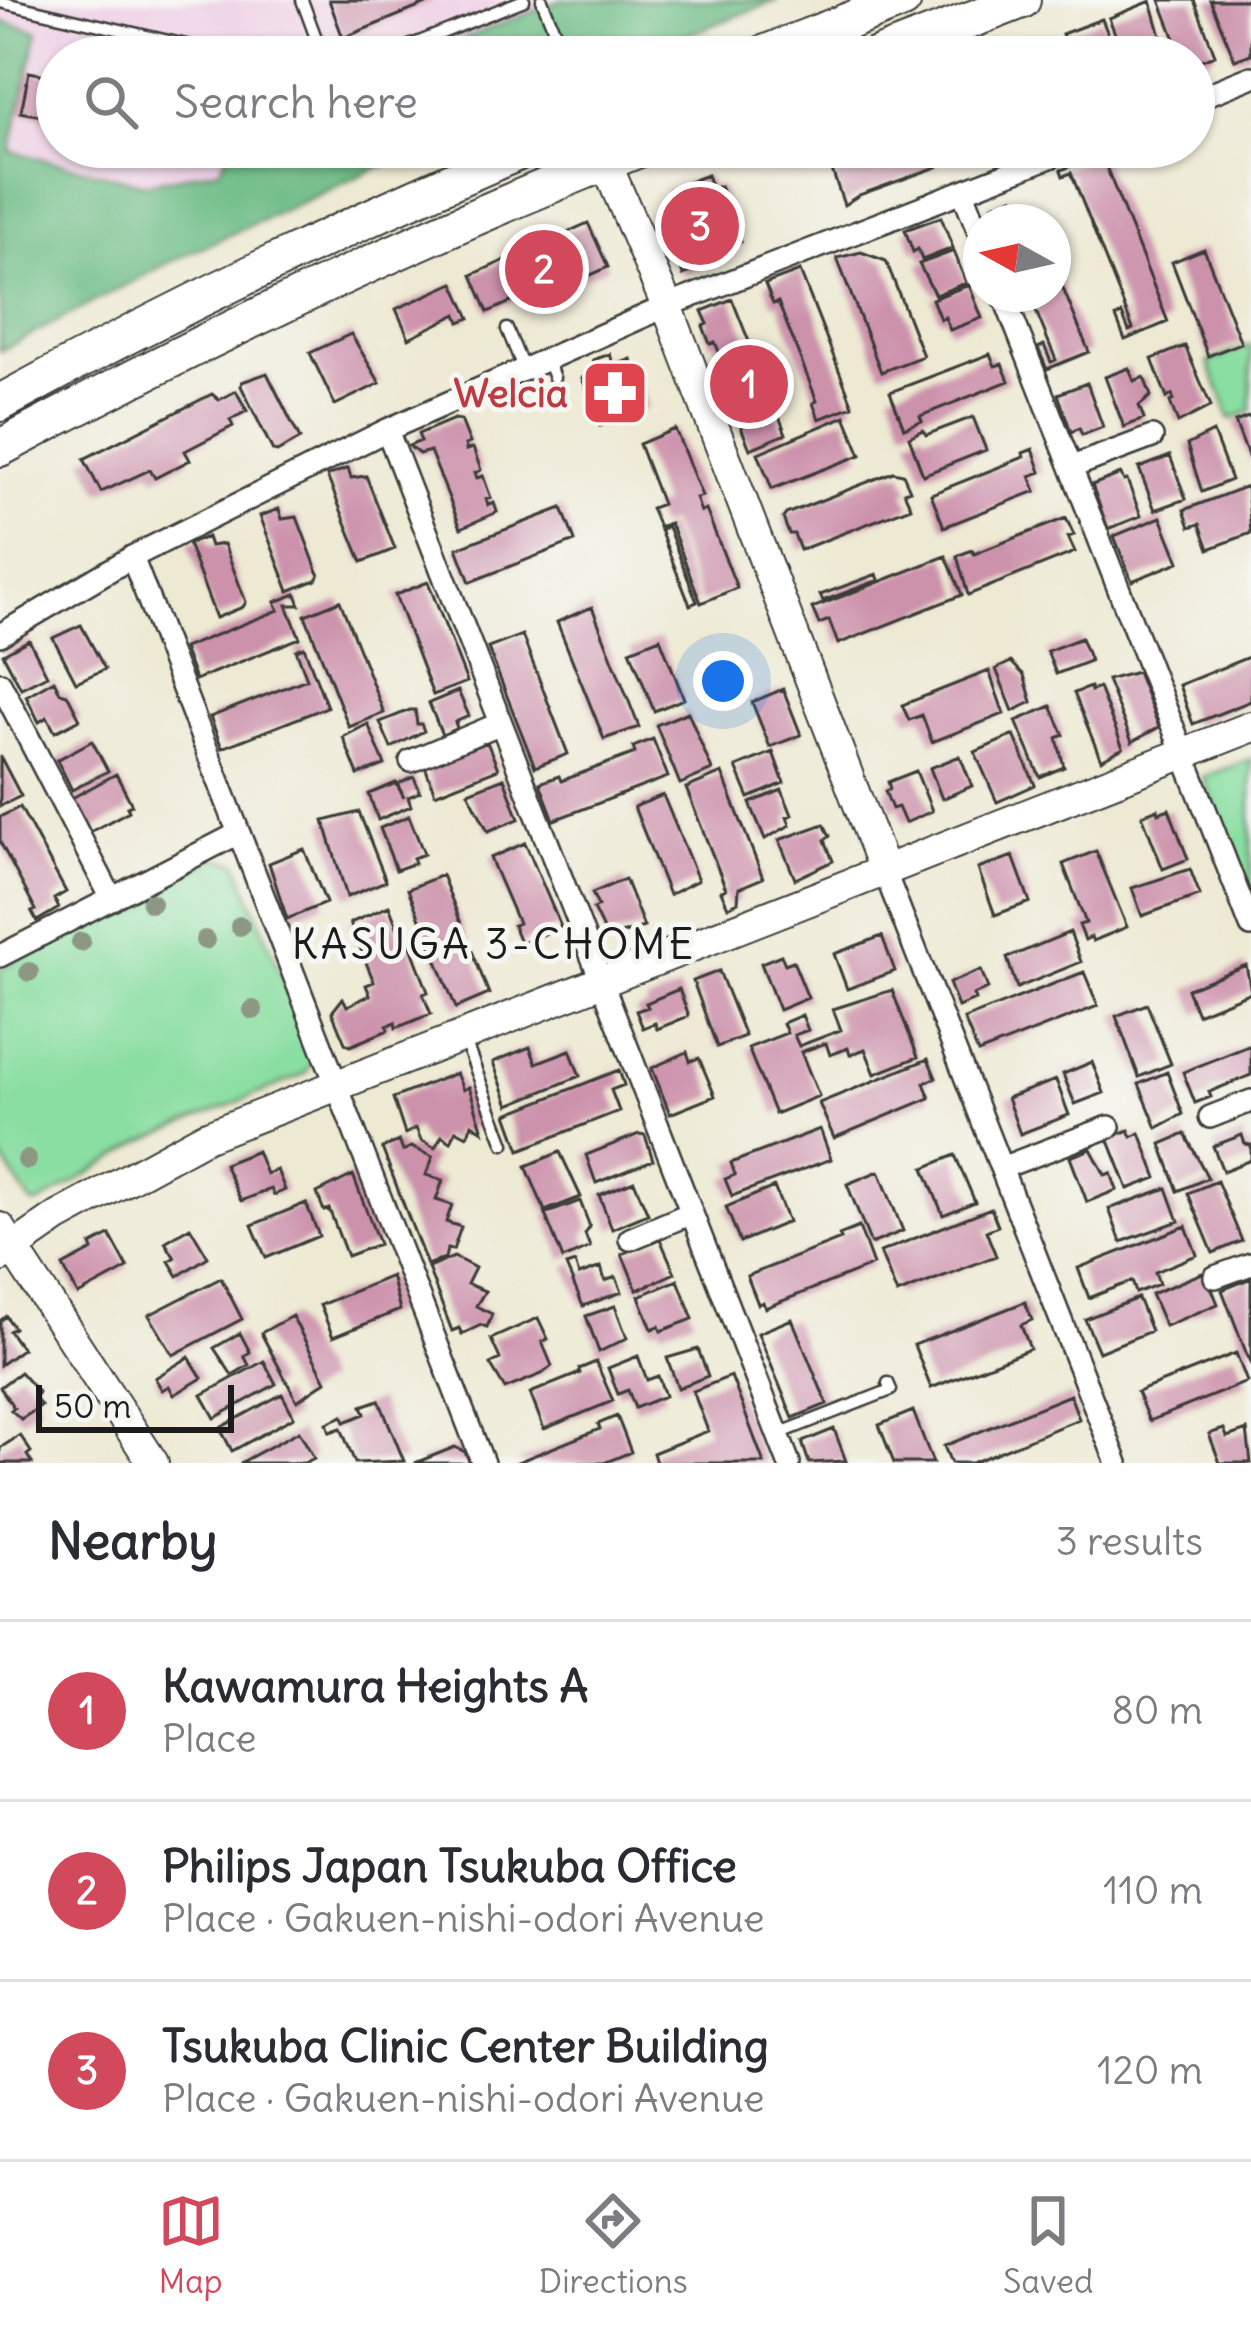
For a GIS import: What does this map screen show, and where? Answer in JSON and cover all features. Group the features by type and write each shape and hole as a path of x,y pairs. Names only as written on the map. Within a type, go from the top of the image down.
{"highway":[{"path":"810,36 903,0"},
{"path":"929,36 1022,0"},
{"path":"0,404 238,280 481,168"},
{"path":"0,448 230,329 574,168"}],"street":[{"path":"1215,92 1251,77"},
{"path":"608,168 667,306 1117,1463"},
{"path":"0,635 132,557 388,430 524,370 551,369 667,306 1023,168"},
{"path":"963,192 968,204"},
{"path":"1011,312 1251,926"},
{"path":"388,430 789,1463"},
{"path":"1072,467 1152,437"},
{"path":"132,557 484,1463"},
{"path":"0,683 112,898"},
{"path":"411,761 501,723"},
{"path":"153,1463 4,1244 152,1163 337,1084 1251,727"},
{"path":"0,956 239,833"},
{"path":"1210,1117 1251,1101"},
{"path":"1001,1168 1108,1127"},
{"path":"629,1239 691,1213"},
{"path":"1215,1277 1251,1264"}],"lane":[{"path":"302,0 315,36"},
{"path":"434,36 524,0"},
{"path":"542,0 557,36"},
{"path":"0,2 147,36"},
{"path":"507,329 524,370"},
{"path":"462,1035 504,1144"},
{"path":"778,1434 891,1390 888,1383"}],"shaded area":[{"path":"0,0 778,0 685,36 36,36 36,168 377,168 172,261 0,351"}],"green space":[{"path":"562,0 778,0 685,36 470,36"},
{"path":"0,21 38,31 10,151 36,157 36,168 79,168 144,184 220,168 377,168 172,261 0,351"},
{"path":"1251,345 1251,411 1231,419 1208,362"},
{"path":"1251,759 1251,898 1203,777"},
{"path":"215,858 237,862 314,1059 305,1074 142,1142 32,1204 0,1155 0,969"}],"building":[{"path":"329,0 436,0 348,36 342,36"},
{"path":"1160,0 1194,0 1208,36 1174,36"},
{"path":"1210,0 1251,0 1251,54 1235,60"},
{"path":"1151,1 1161,36 1116,36 1109,18"},
{"path":"1102,19 1109,36 1063,36"},
{"path":"29,72 36,73 36,115 21,112"},
{"path":"831,168 934,168 859,195 844,205"},
{"path":"1107,168 1168,322 1125,340 1116,317 1122,314 1129,331 1133,329 1071,173 1063,176 1061,170"},
{"path":"707,175 712,189 720,186 741,242 695,260 698,269 683,275 660,203 670,189"},
{"path":"941,217 953,248 922,260 918,249 913,252 905,230"},
{"path":"588,223 608,267 584,278 581,271 488,312 472,275"},
{"path":"1204,249 1241,343 1208,356 1172,262"},
{"path":"954,251 963,284 935,295 919,264"},
{"path":"861,252 886,261 923,356 881,372 837,258"},
{"path":"800,271 853,406 819,419 813,403 817,401 778,302 773,304 765,284"},
{"path":"454,283 470,318 460,322 457,314 409,338 396,309"},
{"path":"963,287 963,312 980,312 982,318 950,330 932,299"},
{"path":"732,299 786,434 750,449 741,427 748,424 715,342 710,344 703,326 708,324 702,311"},
{"path":"1071,308 1089,352 1047,369 1038,348 1044,345 1051,362 1056,360 1036,312 1071,312"},
{"path":"351,334 380,383 335,405 310,353"},
{"path":"1185,346 1211,406 1178,423 1172,395 1167,398 1152,359"},
{"name":"Welcia","path":"610,354 614,366 631,359 648,408 600,426 582,378 598,372 593,360"},
{"path":"990,354 995,366 1002,364 1009,381 920,416 922,421 904,428 890,392"},
{"path":"1129,368 1134,381 1144,377 1151,396 1139,406 1144,419 1124,427 1105,377"},
{"path":"267,373 300,439 277,452 241,386"},
{"path":"1087,383 1103,427 1082,435 1079,428 1071,432 1058,394"},
{"path":"236,391 247,411 230,420 233,426 185,451 190,460 155,478 150,470 101,492 84,459 212,394 219,400"},
{"path":"845,416 861,455 772,489 758,453"},
{"path":"1251,416 1251,464 1235,422"},
{"path":"973,417 986,450 923,475 909,437"},
{"path":"461,420 470,443 466,450 473,448 481,470 475,473 477,478 483,476 491,498 486,499 488,505 494,503 497,512 461,528 430,451 419,454 409,446 421,441 418,434"},
{"path":"675,429 702,496 696,498 701,512 706,510 737,588 701,603 670,523 659,527 651,508 662,504 639,444"},
{"path":"1213,432 1231,480 1202,492 1187,445"},
{"path":"1033,449 1041,472 1030,476 1036,491 944,527 931,494 1024,457 1023,453"},
{"path":"1170,456 1186,499 1155,510 1139,468"},
{"path":"348,468 351,478 366,476 395,549 362,562 327,476"},
{"path":"893,472 903,474 911,507 800,550 794,534 789,534 786,514"},
{"path":"1121,474 1141,516 1108,529 1092,485"},
{"path":"1247,486 1251,533 1209,549 1200,524 1190,527 1184,510"},
{"path":"562,508 575,541 470,582 457,548"},
{"path":"279,509 282,519 297,517 319,575 289,591 260,516"},
{"path":"1161,517 1179,562 1132,581 1114,536"},
{"path":"1066,518 1075,552 968,595 957,556 972,550 974,554"},
{"path":"668,527 697,602 690,605 660,530"},
{"path":"207,537 210,546 224,544 246,602 216,618 188,544"},
{"path":"946,556 962,595 838,644 829,620 819,624 812,608"},
{"path":"877,574 879,580 823,601 820,595"},
{"path":"428,582 467,682 433,695 395,595"},
{"path":"296,594 300,605 287,605 300,638 195,680 183,648 279,610 275,602"},
{"path":"340,601 384,713 349,727 305,615"},
{"path":"592,607 639,727 604,739 557,622"},
{"path":"81,625 105,669 76,682 53,638"},
{"path":"522,635 568,754 535,767 488,648"},
{"path":"660,638 684,699 654,711 630,650"},
{"path":"1081,638 1090,661 1056,674 1047,651"},
{"path":"29,640 47,675 21,688 3,654"},
{"path":"304,647 327,707 222,748 210,717 307,679 296,650"},
{"path":"1251,656 1251,701 1193,724 1179,685"},
{"path":"1011,662 1024,675 1032,702 1013,711 996,669"},
{"path":"989,671 1004,714 932,742 922,715 909,720 902,705"},
{"path":"1137,672 1159,727 1132,742 1107,680"},
{"path":"54,680 80,719 55,732 47,717 39,722 26,696"},
{"path":"1090,687 1091,691 1099,688 1123,748 1101,760 1074,693"},
{"path":"783,689 801,735 770,747 752,702"},
{"path":"458,691 469,716 442,735 429,703"},
{"path":"1051,706 1064,735 1057,738 1064,767 1040,777 1016,721"},
{"path":"415,710 417,724 424,731 391,748 380,722"},
{"path":"688,712 712,770 680,784 656,725"},
{"path":"368,724 385,765 358,775 343,737"},
{"path":"1014,735 1035,785 997,802 975,752"},
{"path":"653,739 668,777 554,820 540,783 559,776 561,781 635,753 633,747"},
{"path":"92,741 108,771 72,790 57,760"},
{"path":"487,742 498,769 435,794 425,766"},
{"path":"773,752 784,783 749,798 736,767"},
{"path":"0,756 21,796 0,806"},
{"path":"960,756 972,786 942,799 930,768"},
{"path":"916,771 932,811 905,823 898,807 892,809 885,791 890,789 888,782"},
{"path":"722,773 763,878 739,888 738,902 728,907 721,891 726,889 686,788"},
{"path":"116,774 132,805 90,832 72,798"},
{"path":"414,777 420,792 408,797 411,806 378,820 369,794 396,783 404,798 398,784"},
{"path":"504,778 519,819 488,831 468,792"},
{"path":"782,790 792,815 787,817 790,825 765,839 750,803"},
{"path":"663,795 698,880 669,895 634,807"},
{"path":"20,807 66,892 54,899 59,908 37,921 32,912 36,910 0,842 0,817"},
{"path":"1158,809 1159,813 1169,809 1188,859 1163,869 1142,815"},
{"path":"359,812 386,881 347,897 324,821"},
{"path":"409,816 424,854 396,870 380,828"},
{"path":"824,824 833,861 795,879 779,840"},
{"path":"525,843 561,927 521,944 513,925 518,923 490,858"},
{"path":"304,849 326,903 287,919 269,863"},
{"path":"1096,851 1127,927 1093,941 1091,937 1085,940 1079,925 1086,923 1063,864"},
{"path":"1013,856 1030,902 995,915 978,869"},
{"path":"1190,869 1200,895 1142,916 1132,888"},
{"path":"442,875 489,994 456,1008 408,889"},
{"path":"625,879 644,927 607,938 593,909 598,906 592,893"},
{"path":"389,906 405,947 410,944 431,1014 396,1028 395,1022 388,1030 350,1046 332,1012 343,998 347,1006 370,995 366,985 374,982 350,923"},
{"path":"1070,932 1081,962 1017,988 1007,958"},
{"path":"882,936 895,971 847,989 834,954"},
{"path":"781,955 785,964 793,961 808,998 779,1010 761,963"},
{"path":"1246,965 1251,992 1197,1014 1187,989"},
{"path":"981,970 988,989 958,1007 949,983"},
{"path":"719,971 745,1036 717,1047 693,981"},
{"path":"1084,972 1098,1006 978,1053 964,1019"},
{"path":"679,989 689,1016 657,1029 655,1023 643,1028 636,1011"},
{"path":"892,990 918,1057 875,1074 865,1049 850,1055 848,1048 830,1055 826,1043 801,1052 819,1096 775,1114 748,1048 787,1033 783,1023 802,1015 808,1030 794,1035 799,1046 841,1030 833,1009"},
{"path":"1147,1004 1171,1064 1139,1077 1116,1016"},
{"path":"1251,1045 1251,1075 1195,1103 1183,1072"},
{"path":"530,1047 536,1063 570,1050 580,1076 509,1105 493,1062"},
{"path":"687,1052 690,1061 699,1058 715,1096 670,1114 652,1068"},
{"path":"928,1059 936,1078 924,1083 930,1098 834,1138 819,1103"},
{"path":"1092,1062 1104,1093 1075,1104 1063,1074"},
{"path":"619,1070 624,1085 611,1090 619,1111 520,1150 507,1114"},
{"path":"1167,1072 1183,1114 1157,1128 1139,1084"},
{"path":"456,1073 463,1090 469,1087 483,1131 472,1124 467,1136 456,1130 451,1142 442,1136 435,1148 421,1140 416,1128 405,1134 393,1098"},
{"path":"1056,1080 1069,1115 1020,1134 1007,1098"},
{"path":"820,1129 831,1159 732,1196 725,1179 735,1175 731,1163"},
{"path":"1129,1130 1132,1137 1140,1133 1157,1178 1128,1189 1108,1138"},
{"path":"1185,1134 1208,1178 1178,1191 1161,1144"},
{"path":"645,1135 653,1160 596,1183 586,1155"},
{"path":"1242,1135 1245,1144 1251,1145 1251,1160 1223,1171 1213,1146"},
{"path":"399,1141 403,1151 411,1147 433,1157 426,1175 443,1180 436,1200 452,1205 446,1222 461,1227 453,1250 447,1249 445,1258 427,1265 382,1148"},
{"path":"1091,1149 1105,1175 1111,1173 1117,1190 1087,1202 1070,1157"},
{"path":"257,1151 266,1174 277,1170 285,1190 274,1195 271,1189 241,1201 224,1164"},
{"path":"560,1152 581,1197 545,1211 526,1166"},
{"path":"955,1155 975,1202 943,1215 924,1168"},
{"path":"879,1171 903,1231 871,1244 847,1184"},
{"path":"353,1175 379,1244 347,1256 329,1209 324,1211 317,1193"},
{"path":"634,1181 648,1214 612,1229 599,1195"},
{"path":"1217,1181 1242,1241 1213,1253 1188,1193"},
{"path":"774,1187 788,1222 740,1242 726,1207"},
{"path":"1167,1188 1179,1221 1121,1242 1109,1209"},
{"path":"580,1201 590,1227 585,1234 590,1247 563,1259 545,1214"},
{"path":"306,1203 319,1236 266,1258 252,1225"},
{"path":"991,1208 998,1226 986,1231 996,1256 897,1294 880,1252"},
{"path":"1186,1226 1197,1255 1155,1272 1159,1284 1136,1293 1132,1281 1089,1298 1078,1268"},
{"path":"190,1227 208,1257 178,1276 169,1261 175,1258 165,1242"},
{"path":"859,1227 873,1265 765,1308 763,1302 758,1304 747,1276 841,1239 839,1235"},
{"path":"110,1235 128,1268 78,1295 63,1266"},
{"path":"660,1239 675,1273 637,1290 622,1254"},
{"path":"454,1257 475,1268 467,1284 485,1291 476,1306 492,1314 487,1327 462,1334 459,1328 452,1331 428,1268"},
{"path":"575,1263 579,1275 601,1267 605,1281 616,1277 622,1292 583,1306 566,1266"},
{"path":"1205,1272 1218,1304 1165,1326 1151,1294"},
{"path":"391,1276 400,1310 333,1337 320,1305"},
{"path":"221,1278 242,1319 173,1355 149,1315"},
{"path":"1251,1278 1251,1365 1222,1290"},
{"path":"678,1280 693,1319 661,1331 659,1326 652,1329 639,1296"},
{"path":"1138,1298 1151,1331 1099,1352 1085,1319"},
{"path":"1025,1302 1032,1320 1021,1325 1030,1349 931,1388 914,1345"},
{"path":"615,1306 627,1338 599,1352 586,1316"},
{"path":"6,1316 14,1328 9,1331 22,1349 0,1365 0,1321"},
{"path":"292,1316 326,1381 297,1401 261,1333"},
{"path":"538,1318 548,1339 542,1342 552,1366 505,1389 490,1364 500,1359 491,1339"},
{"path":"792,1319 827,1404 793,1418 758,1333"},
{"path":"240,1333 250,1352 244,1356 249,1365 232,1375 214,1348"},
{"path":"698,1349 708,1376 678,1388 667,1358"},
{"path":"1236,1353 1247,1382 1149,1421 1137,1392"},
{"path":"638,1356 647,1380 658,1376 665,1396 635,1408 628,1390 618,1394 608,1368"},
{"path":"189,1357 202,1378 174,1395 169,1386 162,1390 155,1378"},
{"path":"264,1361 276,1384 215,1418 202,1395"},
{"path":"596,1362 613,1401 544,1429 530,1393"},
{"path":"20,1372 38,1392 35,1398 41,1406 21,1419 0,1387"},
{"path":"731,1376 764,1463 656,1463 653,1453 708,1431 693,1391"},
{"path":"282,1394 294,1417 232,1451 220,1428"},
{"path":"1070,1395 1079,1419 972,1463 951,1463 944,1446"},
{"path":"379,1400 404,1461 355,1463 341,1428 330,1432 327,1423 365,1414 362,1406"},
{"path":"913,1411 933,1463 894,1463 879,1425"},
{"path":"617,1416 631,1452 604,1463 515,1463 600,1429 598,1424"},
{"path":"834,1429 846,1461 809,1463 802,1442"},
{"path":"1224,1429 1227,1437 1247,1430 1251,1463 1220,1463 1209,1434"},
{"path":"299,1431 314,1458 304,1463 240,1463"},
{"path":"20,1435 32,1463 0,1463 0,1448"},
{"path":"455,1447 465,1452 470,1463 415,1463"}],"place":[{"name":"Tsukuba Clinic Center Building","path":"700,226"},
{"name":"Philips Japan Tsukuba Office","path":"544,269"},
{"name":"Kawamura Heights A","path":"749,384"},
{"name":"Welcia","path":"615,393"}],"district":[{"name":"KASUGA 3-CHOME","path":"494,944"}]}
